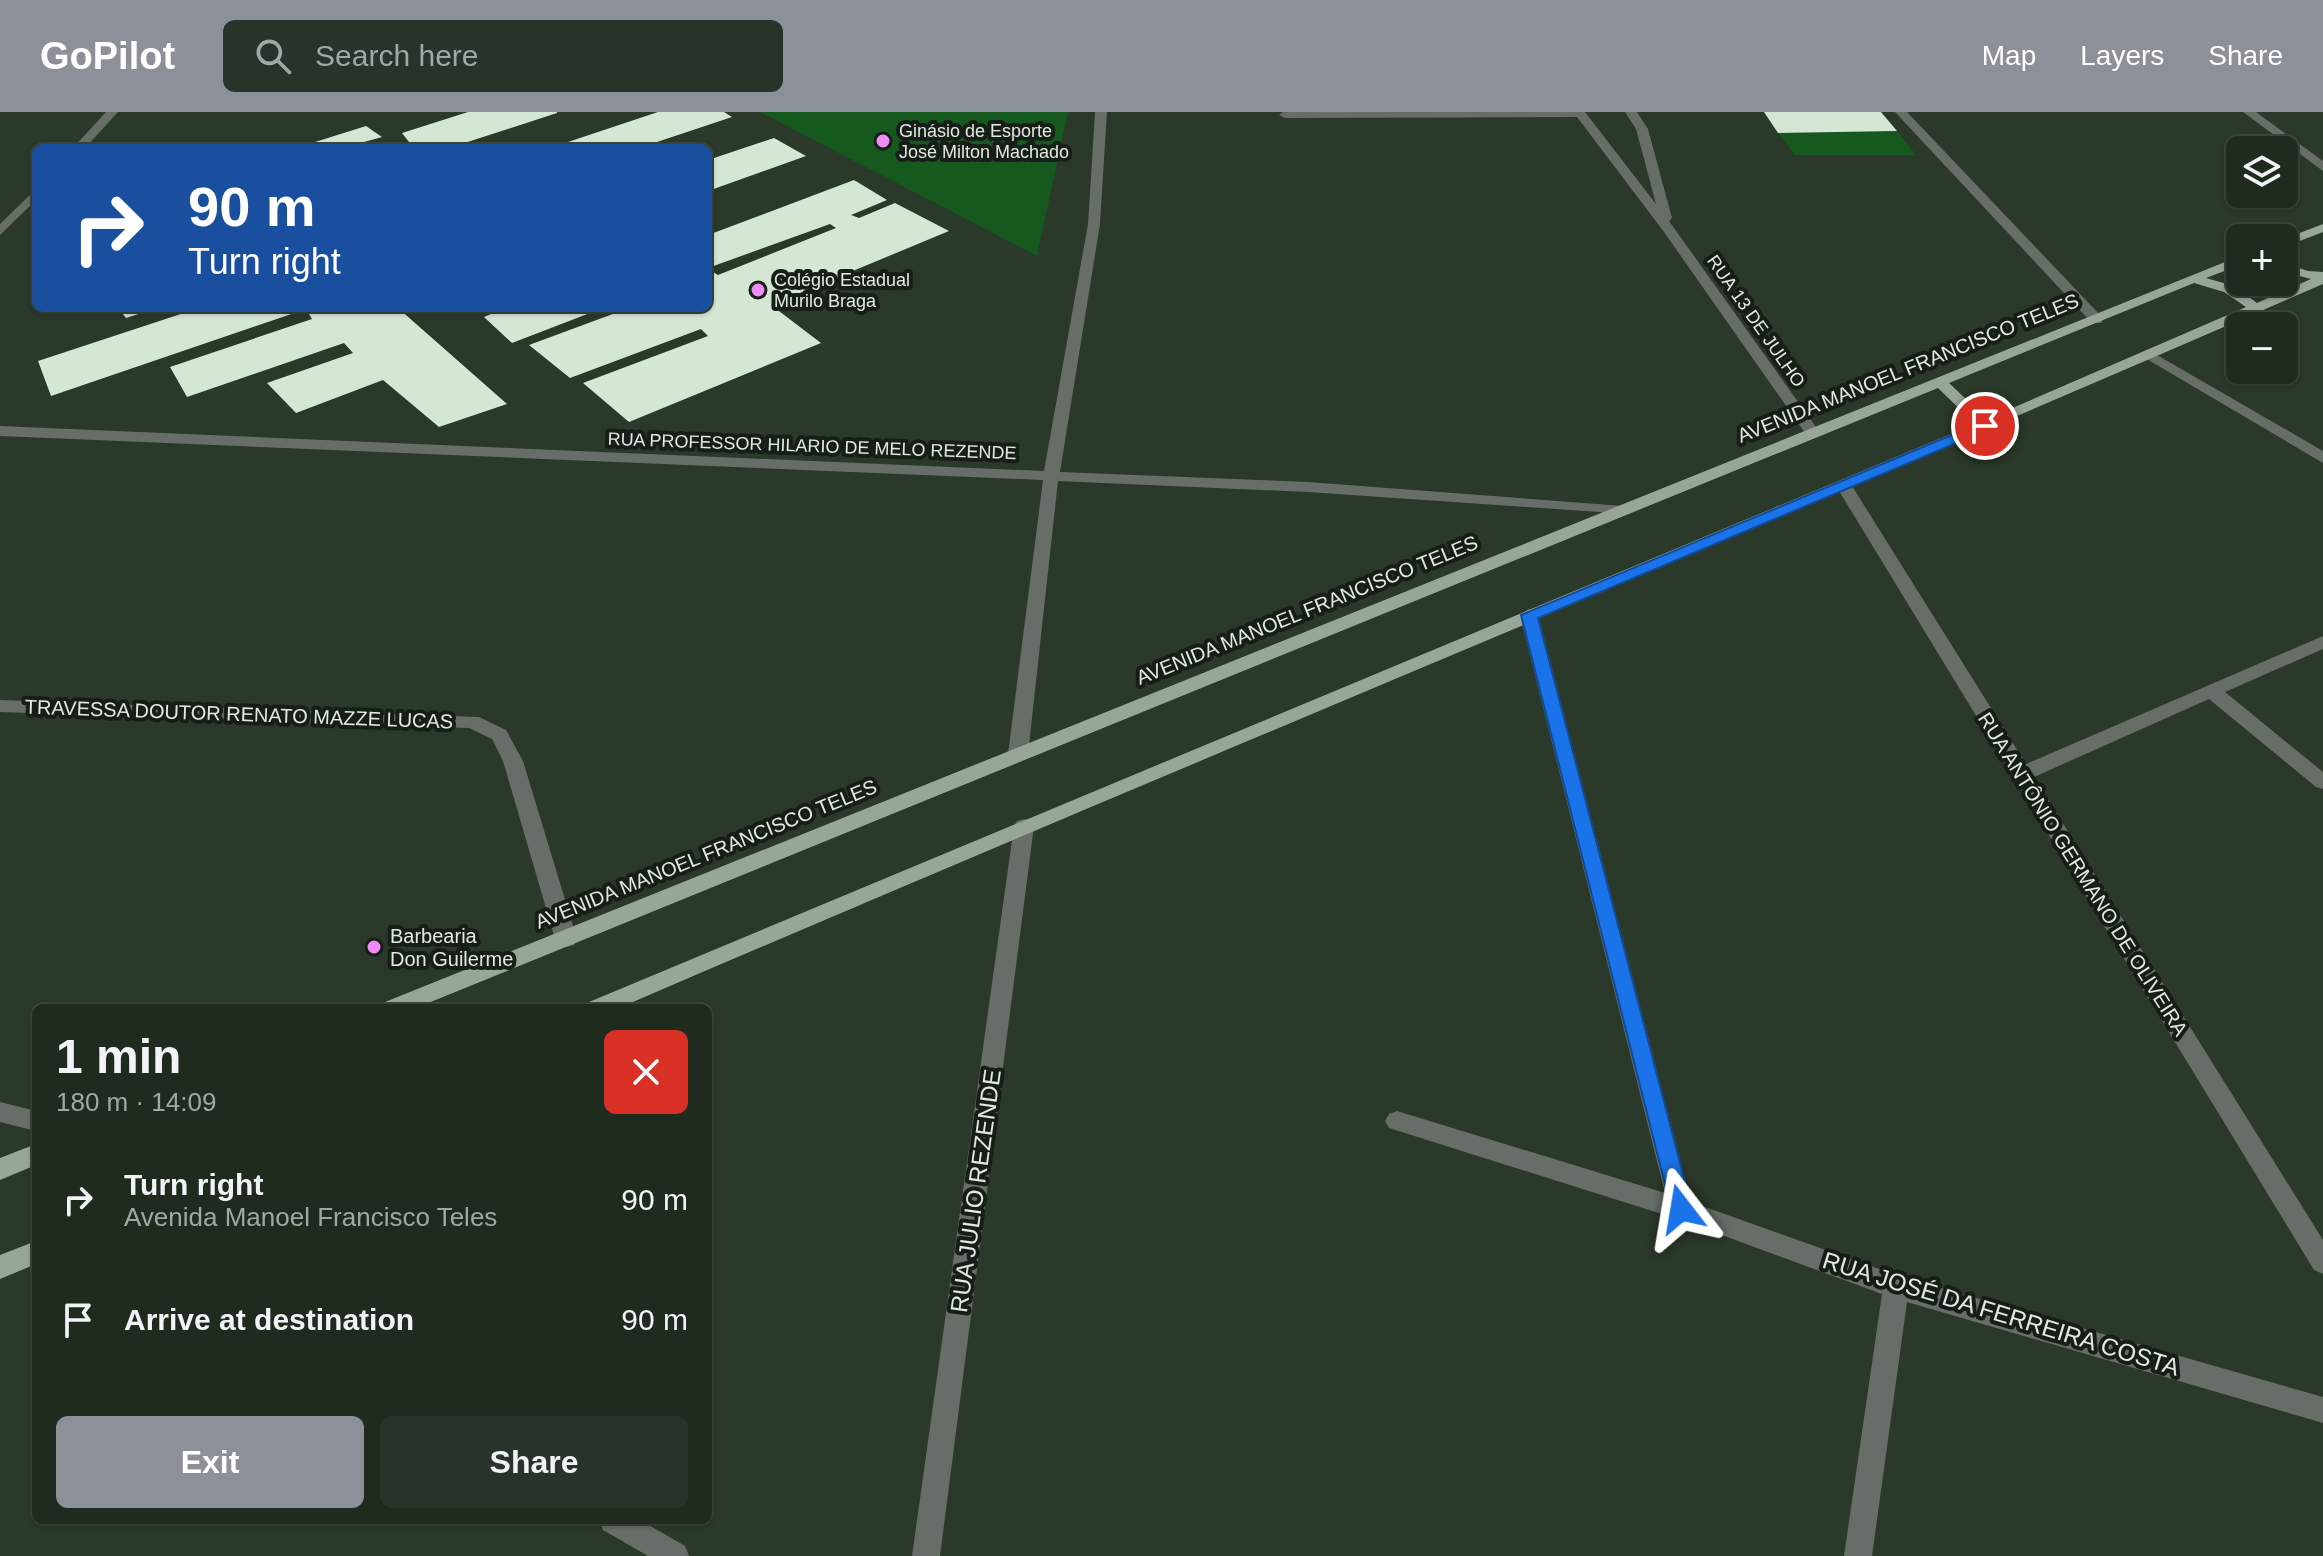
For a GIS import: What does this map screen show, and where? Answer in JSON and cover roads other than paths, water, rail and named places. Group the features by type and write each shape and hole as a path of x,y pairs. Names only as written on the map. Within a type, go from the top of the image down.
{"main road":[{"path":"2298,238 2323,228"},
{"name":"AVENIDA MANOEL FRANCISCO TELES","path":"423,1002 566,939 1018,754 2226,266"},
{"path":"2298,272 2323,277"},
{"path":"606,1004 1024,826 1844,486 2257,309 2323,277"},
{"path":"2193,279 2229,289 2257,309"},
{"path":"1941,383 1985,426"},
{"path":"0,1169 32,1156"},
{"path":"0,1267 32,1254"}],"street":[{"path":"83,144 112,112"},
{"path":"1018,754 1051,476 1094,224 1101,112"},
{"name":"RUA 13 DE JULHO","path":"1631,112 1642,129 1669,229"},
{"path":"1901,112 2097,320"},
{"path":"2249,112 2323,167"},
{"path":"1285,115 1580,113"},
{"name":"RUA 13 DE JULHO","path":"1580,113 1669,229 1813,434"},
{"path":"0,231 32,197"},
{"path":"0,212 19,212"},
{"path":"2150,355 2323,458"},
{"name":"RUA PROFESSOR HILARIO DE MELO REZENDE","path":"0,431 1308,487 1623,511"},
{"name":"RUA ANTÔNIO GERMANO DE OLIVEIRA","path":"1844,486 2323,1262"},
{"path":"1529,615 1681,1209"},
{"path":"2022,774 2323,642"},
{"path":"2210,690 2323,782"},
{"name":"TRAVESSA DOUTOR RENATO MAZZE LUCAS","path":"0,706 472,722 499,735 513,761 566,939"},
{"name":"RUA JULIO REZENDE","path":"926,1556 1024,826"},
{"path":"0,1112 32,1120"},
{"name":"RUA JOSÉ DA FERREIRA COSTA","path":"1397,1121 1681,1209 1896,1287 2323,1410"},
{"path":"1858,1556 1896,1287"},
{"path":"620,1524 675,1556"}],"place":[{"name":"Ginásio de Esporte José Milton Machado","path":"883,141"},
{"name":"Colégio Estadual Murilo Braga","path":"758,290"},
{"name":"Barbearia Don Guilerme","path":"374,947"}]}
